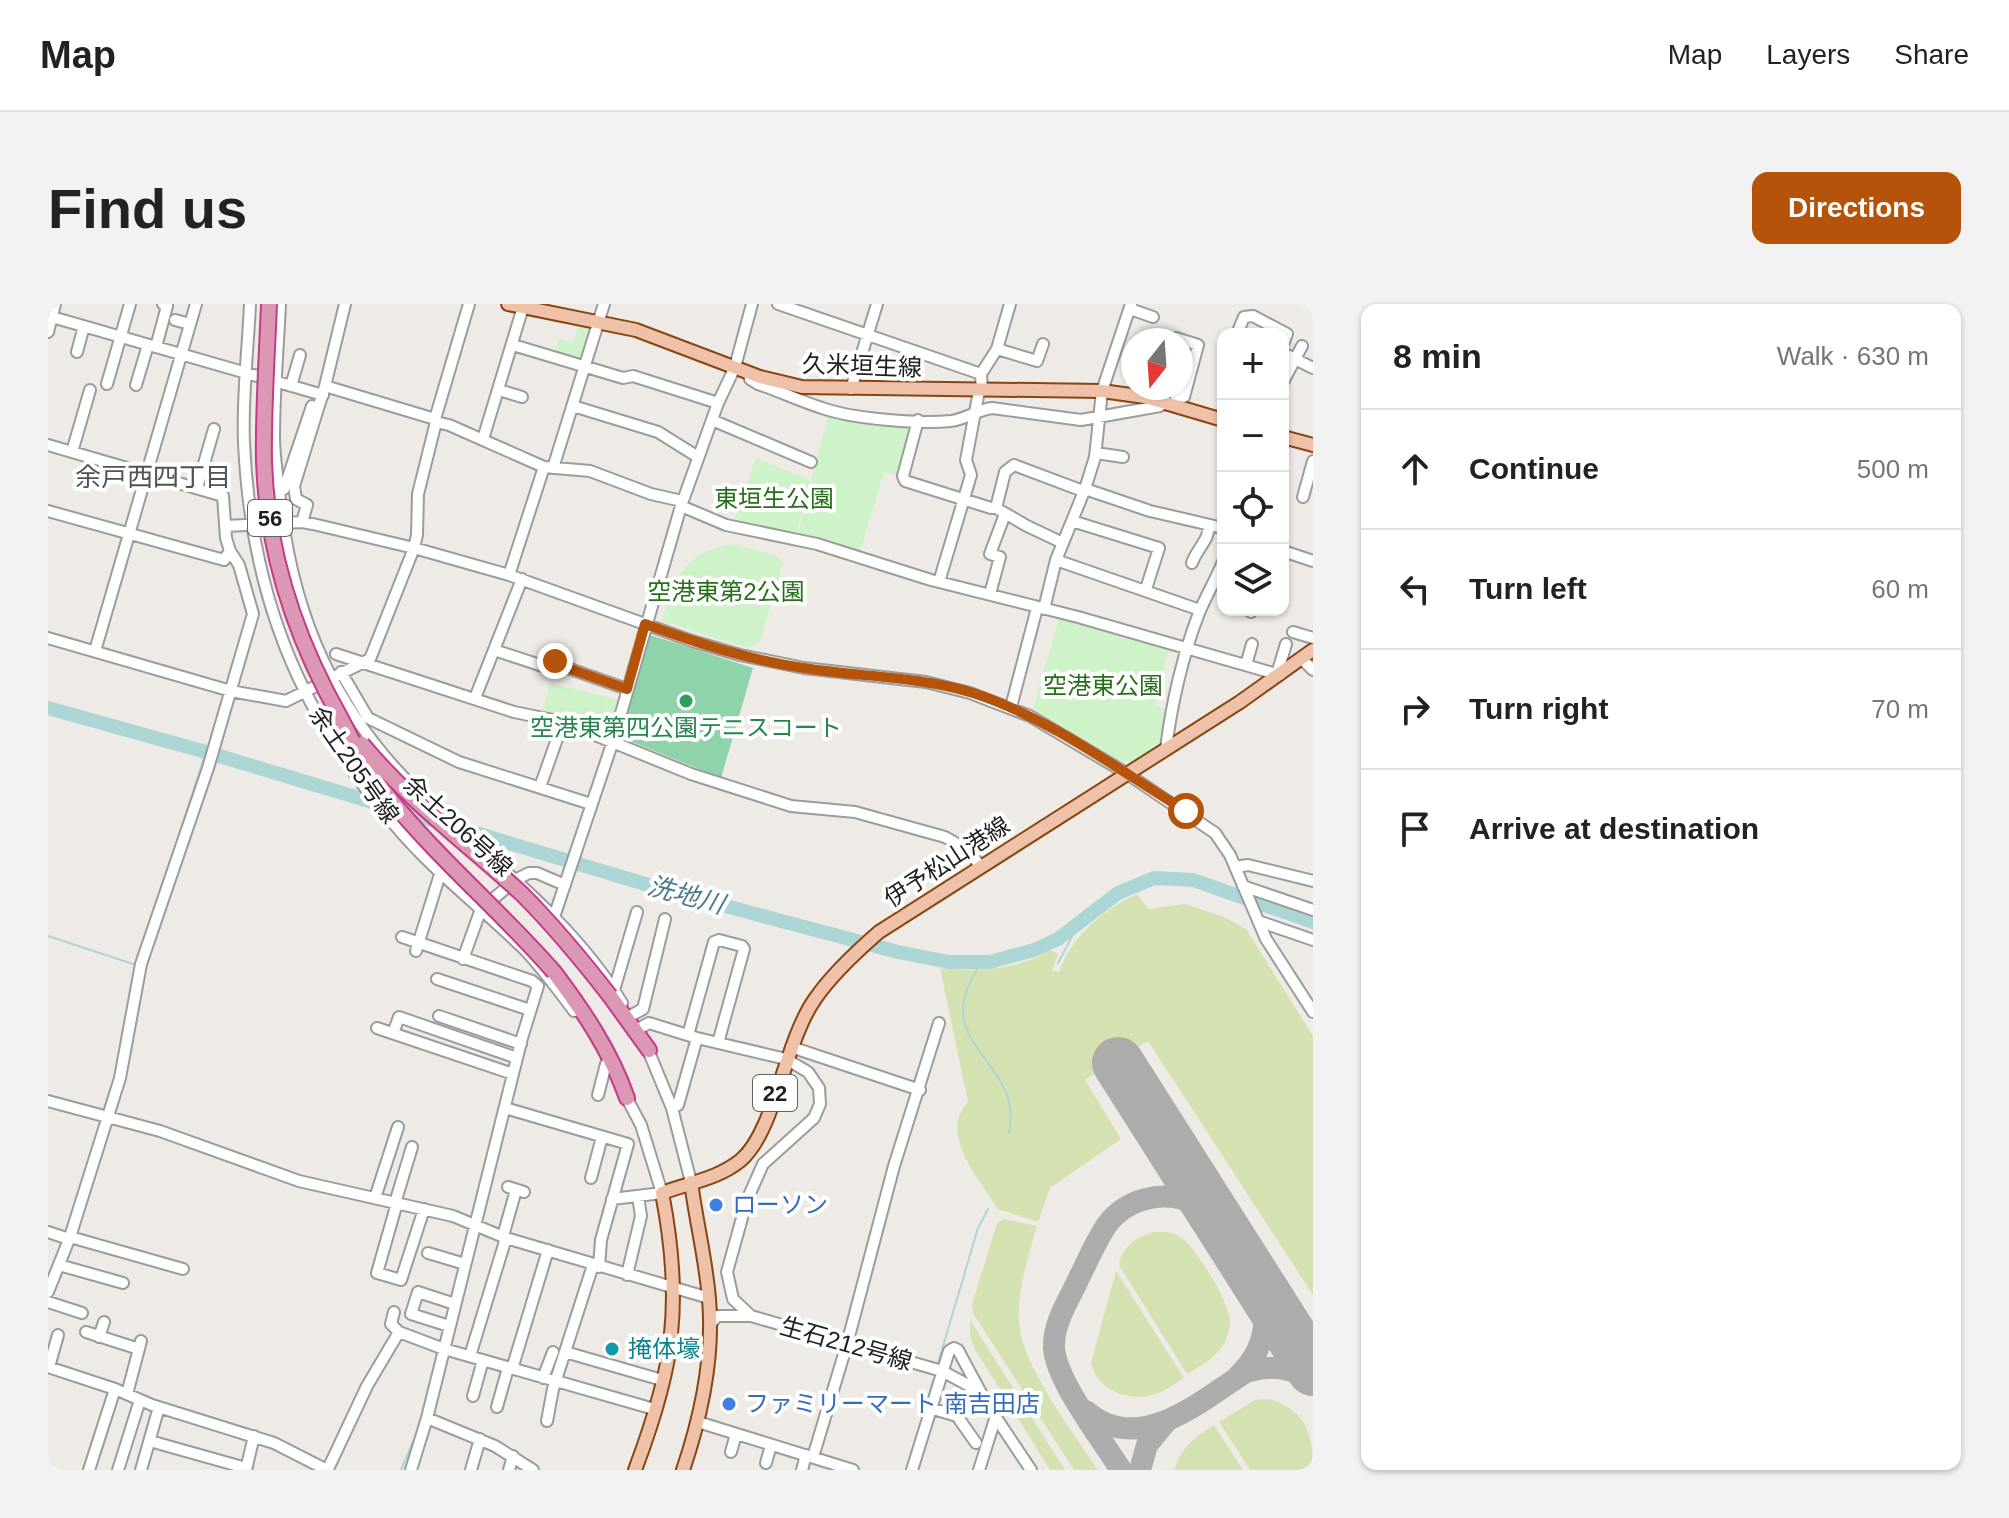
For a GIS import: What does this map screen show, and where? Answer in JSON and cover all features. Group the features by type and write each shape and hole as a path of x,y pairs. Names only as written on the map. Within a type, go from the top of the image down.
{"highway":[{"name":"56","path":"269,304 264,466 271,528 300,635 341,719"},
{"path":"341,719 365,764 400,811 439,856 530,944 554,972 600,1037 627,1098"},
{"path":"341,719 375,760 416,801 553,926 612,993 649,1050"}],"main road":[{"name":"久米垣生線","path":"508,304 599,321 651,335 778,383 802,387 1121,393"},
{"name":"久米垣生線","path":"1166,400 1217,418"},
{"path":"1289,439 1313,445"},
{"name":"伊予松山港線","path":"662,1193 718,1175 743,1158 761,1133 788,1053 814,999 876,935 1166,749 1313,650"},
{"path":"683,1470 698,1422 710,1325 709,1298 691,1182"},
{"path":"635,1470 662,1380 671,1336 673,1287 662,1193"}],"street":[{"path":"48,332 55,304"},
{"path":"111,379 130,304"},
{"path":"136,385 167,306 163,304"},
{"path":"95,651 196,304"},
{"name":"余土205号線","path":"250,304 244,440 250,525 264,588 262,624 361,784 390,820 527,952 579,1017 641,1125 662,1193"},
{"name":"余土206号線","path":"280,304 274,440 282,523 294,587 331,678 367,737 393,767 432,806 517,879 554,917 571,935 630,1016 649,1050 672,1108 691,1182"},
{"path":"302,522 307,505 296,499 294,486 345,304"},
{"path":"48,638 231,691 286,701 370,659 414,548 418,494 469,304"},
{"path":"509,575 573,406 604,304"},
{"path":"554,917 613,741 681,504 718,403 735,367 752,304"},
{"path":"778,304 981,374"},
{"path":"851,389 877,304"},
{"path":"939,582 971,475 966,460 981,391 981,374 997,349 1010,304"},
{"path":"1011,707 1056,560 1096,453 1102,391 1130,305 1153,317"},
{"path":"483,439 523,307"},
{"path":"1242,328 1244,317 1253,316 1276,328"},
{"path":"52,317 291,386 322,391 436,421 549,467 590,471 681,504 726,525 817,544 939,582 1278,675 1286,644"},
{"path":"175,320 190,324"},
{"path":"77,352 84,326"},
{"path":"1193,343 1198,345 1193,364"},
{"path":"997,349 1037,361 1043,344"},
{"path":"513,345 627,379 633,376 718,403"},
{"path":"1289,371 1302,346"},
{"path":"291,386 300,355"},
{"path":"1289,356 1313,368"},
{"path":"749,373 750,379 758,384 831,411 918,420 957,420 975,412 998,408 1072,420 1099,418 1160,406 1163,400"},
{"path":"72,452 90,390"},
{"path":"499,390 522,397"},
{"path":"284,489 322,391"},
{"path":"573,406 658,432 698,457"},
{"path":"712,420 811,462"},
{"path":"918,420 903,479 1001,511 1063,543"},
{"path":"197,488 214,429"},
{"path":"48,445 223,496 230,551 239,565 253,614 262,624 231,691 209,766 141,964 123,1067 70,1238 48,1292"},
{"path":"1096,453 1123,457"},
{"path":"1303,497 1313,461"},
{"path":"990,594 1000,557 990,554 1001,511 1005,472 1010,466 1150,511 1217,527"},
{"path":"48,511 224,560 230,551"},
{"path":"1072,521 1159,548 1146,589"},
{"path":"225,526 302,522 414,548 509,575 692,641 758,659 804,668 926,682 1011,707 1126,773 1215,833 1224,844 1256,917 1312,1008"},
{"path":"1192,563 1197,550 1206,541 1209,525"},
{"path":"1289,553 1313,561"},
{"path":"1056,560 1200,610"},
{"path":"1166,749 1168,727 1200,610 1217,575"},
{"path":"1037,578 1051,581"},
{"path":"475,698 522,579"},
{"path":"1293,632 1313,638"},
{"path":"1246,665 1252,644"},
{"path":"494,650 552,669 555,661 627,689"},
{"path":"336,654 514,712 563,722 691,774 791,806 855,812 945,837 968,850 980,866"},
{"path":"1302,659 1313,670"},
{"path":"341,672 368,718 459,762 591,804"},
{"path":"540,787 563,722"},
{"path":"1235,867 1248,865 1313,881"},
{"path":"417,947 426,906 441,871"},
{"path":"457,959 481,909 517,879 537,873 565,885"},
{"path":"1244,889 1313,910"},
{"path":"612,993 633,917"},
{"path":"1256,917 1313,940"},
{"path":"630,1016 643,1009 665,919"},
{"path":"402,937 417,947 532,981 538,986 411,1470"},
{"path":"672,1108 678,1105 714,942 719,940 744,949 718,1043"},
{"path":"437,979 447,987 530,1010"},
{"path":"439,1016 521,1044"},
{"path":"393,1037 399,1017 517,1058"},
{"path":"638,1029 649,1023 718,1043 788,1053 920,1090"},
{"path":"802,1470 847,1344 894,1166 939,1023"},
{"path":"377,1028 393,1037 513,1074"},
{"path":"751,1316 733,1299 727,1272 747,1200 763,1164 807,1125 820,1104 819,1088 788,1053"},
{"path":"598,1095 606,1064"},
{"path":"48,1101 160,1131 299,1181 453,1216 504,1237 709,1298"},
{"path":"505,1108 628,1144 596,1266 546,1416"},
{"path":"375,1198 399,1130"},
{"path":"591,1178 602,1137"},
{"path":"412,1147 377,1273 401,1280 424,1209"},
{"path":"470,1356 516,1189"},
{"path":"612,1199 662,1193"},
{"path":"627,1275 641,1216 638,1196"},
{"path":"48,1232 183,1269"},
{"path":"497,1407 548,1250"},
{"path":"428,1253 465,1264"},
{"path":"59,1265 123,1283"},
{"path":"449,1326 411,1314 418,1292 455,1304"},
{"path":"48,1302 82,1313"},
{"path":"394,1312 391,1324 399,1332 444,1349 654,1409"},
{"path":"710,1325 717,1316 751,1316"},
{"name":"生石212号線","path":"751,1316 942,1371 968,1385 987,1404"},
{"path":"99,1337 104,1322"},
{"path":"86,1332 140,1345 127,1394"},
{"path":"58,1335 48,1367 159,1407 254,1436 328,1470 367,1386 399,1332"},
{"path":"912,1470 950,1349 958,1350 987,1404 1031,1470"},
{"path":"543,1378 553,1352"},
{"path":"565,1352 662,1380"},
{"path":"473,1396 483,1360"},
{"path":"89,1470 115,1389"},
{"path":"118,1470 140,1400"},
{"path":"141,1470 159,1407"},
{"path":"930,1408 957,1416 976,1443"},
{"path":"979,1470 996,1416"},
{"path":"427,1418 480,1439 533,1470"},
{"path":"698,1422 853,1470"},
{"path":"731,1452 736,1434"},
{"path":"150,1441 246,1469 254,1436"},
{"path":"471,1470 480,1439"},
{"path":"766,1463 771,1445"},
{"path":"509,1470 513,1456"}],"green space":[{"path":"580,321 596,326 585,364 553,355 559,339 573,342"},
{"path":"828,416 915,423 902,477 884,472 860,552 821,540 797,537"},
{"name":"東垣生公園","path":"756,458 810,480 796,536 733,523"},
{"name":"空港東第2公園","path":"734,544 775,555 783,563 760,641 748,648 662,621 677,579 684,569 703,553"},
{"name":"空港東公園","path":"1060,615 1170,645 1155,705 1170,711 1164,746 1139,760 1120,761 1033,708"},
{"name":"空港東第四公園テニスコート","path":"647,634 753,668 721,778 625,739 621,733"},
{"path":"550,683 619,700 613,726 606,733 584,723 542,712"},
{"path":"1137,894 1149,909 1185,904 1224,917 1246,929 1313,1036 1313,1295 1148,1041 1085,1080 1121,1139 1050,1188 1038,1222 998,1209 965,1157 958,1128 960,1115 968,1102 940,968 968,970 1011,966 1050,950 1058,954 1052,971 1059,972 1072,947 1090,926"},
{"path":"1004,1219 1037,1226 1020,1298 1022,1340 1039,1379 1098,1470 1074,1470 973,1313 972,1305 997,1223"},
{"path":"1154,1232 1173,1233 1189,1245 1213,1280 1229,1317 1228,1334 1221,1349 1187,1374 1119,1265 1131,1243"},
{"path":"1116,1271 1184,1378 1155,1394 1135,1396 1116,1392 1094,1373 1091,1363"},
{"path":"970,1320 1065,1470 1050,1470 976,1351 970,1337"},
{"path":"1270,1399 1292,1410 1305,1426 1313,1470 1250,1470 1219,1422 1255,1400"},
{"path":"1214,1425 1243,1470 1174,1470 1190,1443"}],"waterway":[{"name":"洗地川","path":"48,708 206,752 665,890 898,952 949,962 990,962 1034,950 1058,939 1118,893 1154,878 1193,880 1313,922"},
{"path":"157,903 206,752"},
{"path":"1058,963 1078,925"},
{"path":"48,936 136,965 137,962"},
{"path":"982,962 967,990 963,1013 968,1033 1003,1086 1010,1107 1009,1133"},
{"path":"938,1363 978,1228 988,1209"},
{"path":"910,1461 933,1381"},
{"path":"401,1470 421,1423"}],"taxiway":[{"path":"1121,1470 1071,1393 1057,1362 1054,1339 1062,1313 1106,1226 1123,1209 1145,1199 1169,1197 1201,1207 1222,1225"},
{"path":"1238,1376 1253,1358 1262,1338 1264,1293"},
{"path":"1086,1411 1106,1424 1127,1428 1148,1427 1189,1409 1246,1372 1281,1368 1313,1381"},
{"path":"1140,1470 1147,1445 1166,1422"}],"runway":[{"path":"1118,1063 1313,1370"}],"place":[{"name":"空港東第四公園テニスコート","path":"686,701"},
{"name":"ローソン","path":"716,1205"},
{"name":"掩体壕","path":"612,1349"},
{"name":"ファミリーマート 南吉田店","path":"729,1404"}],"district":[{"name":"余戸西四丁目","path":"153,477"}],"route":[{"path":"555,661 627,689 645,624 692,641 775,663 926,682 970,693 1030,716 1186,811"}]}
